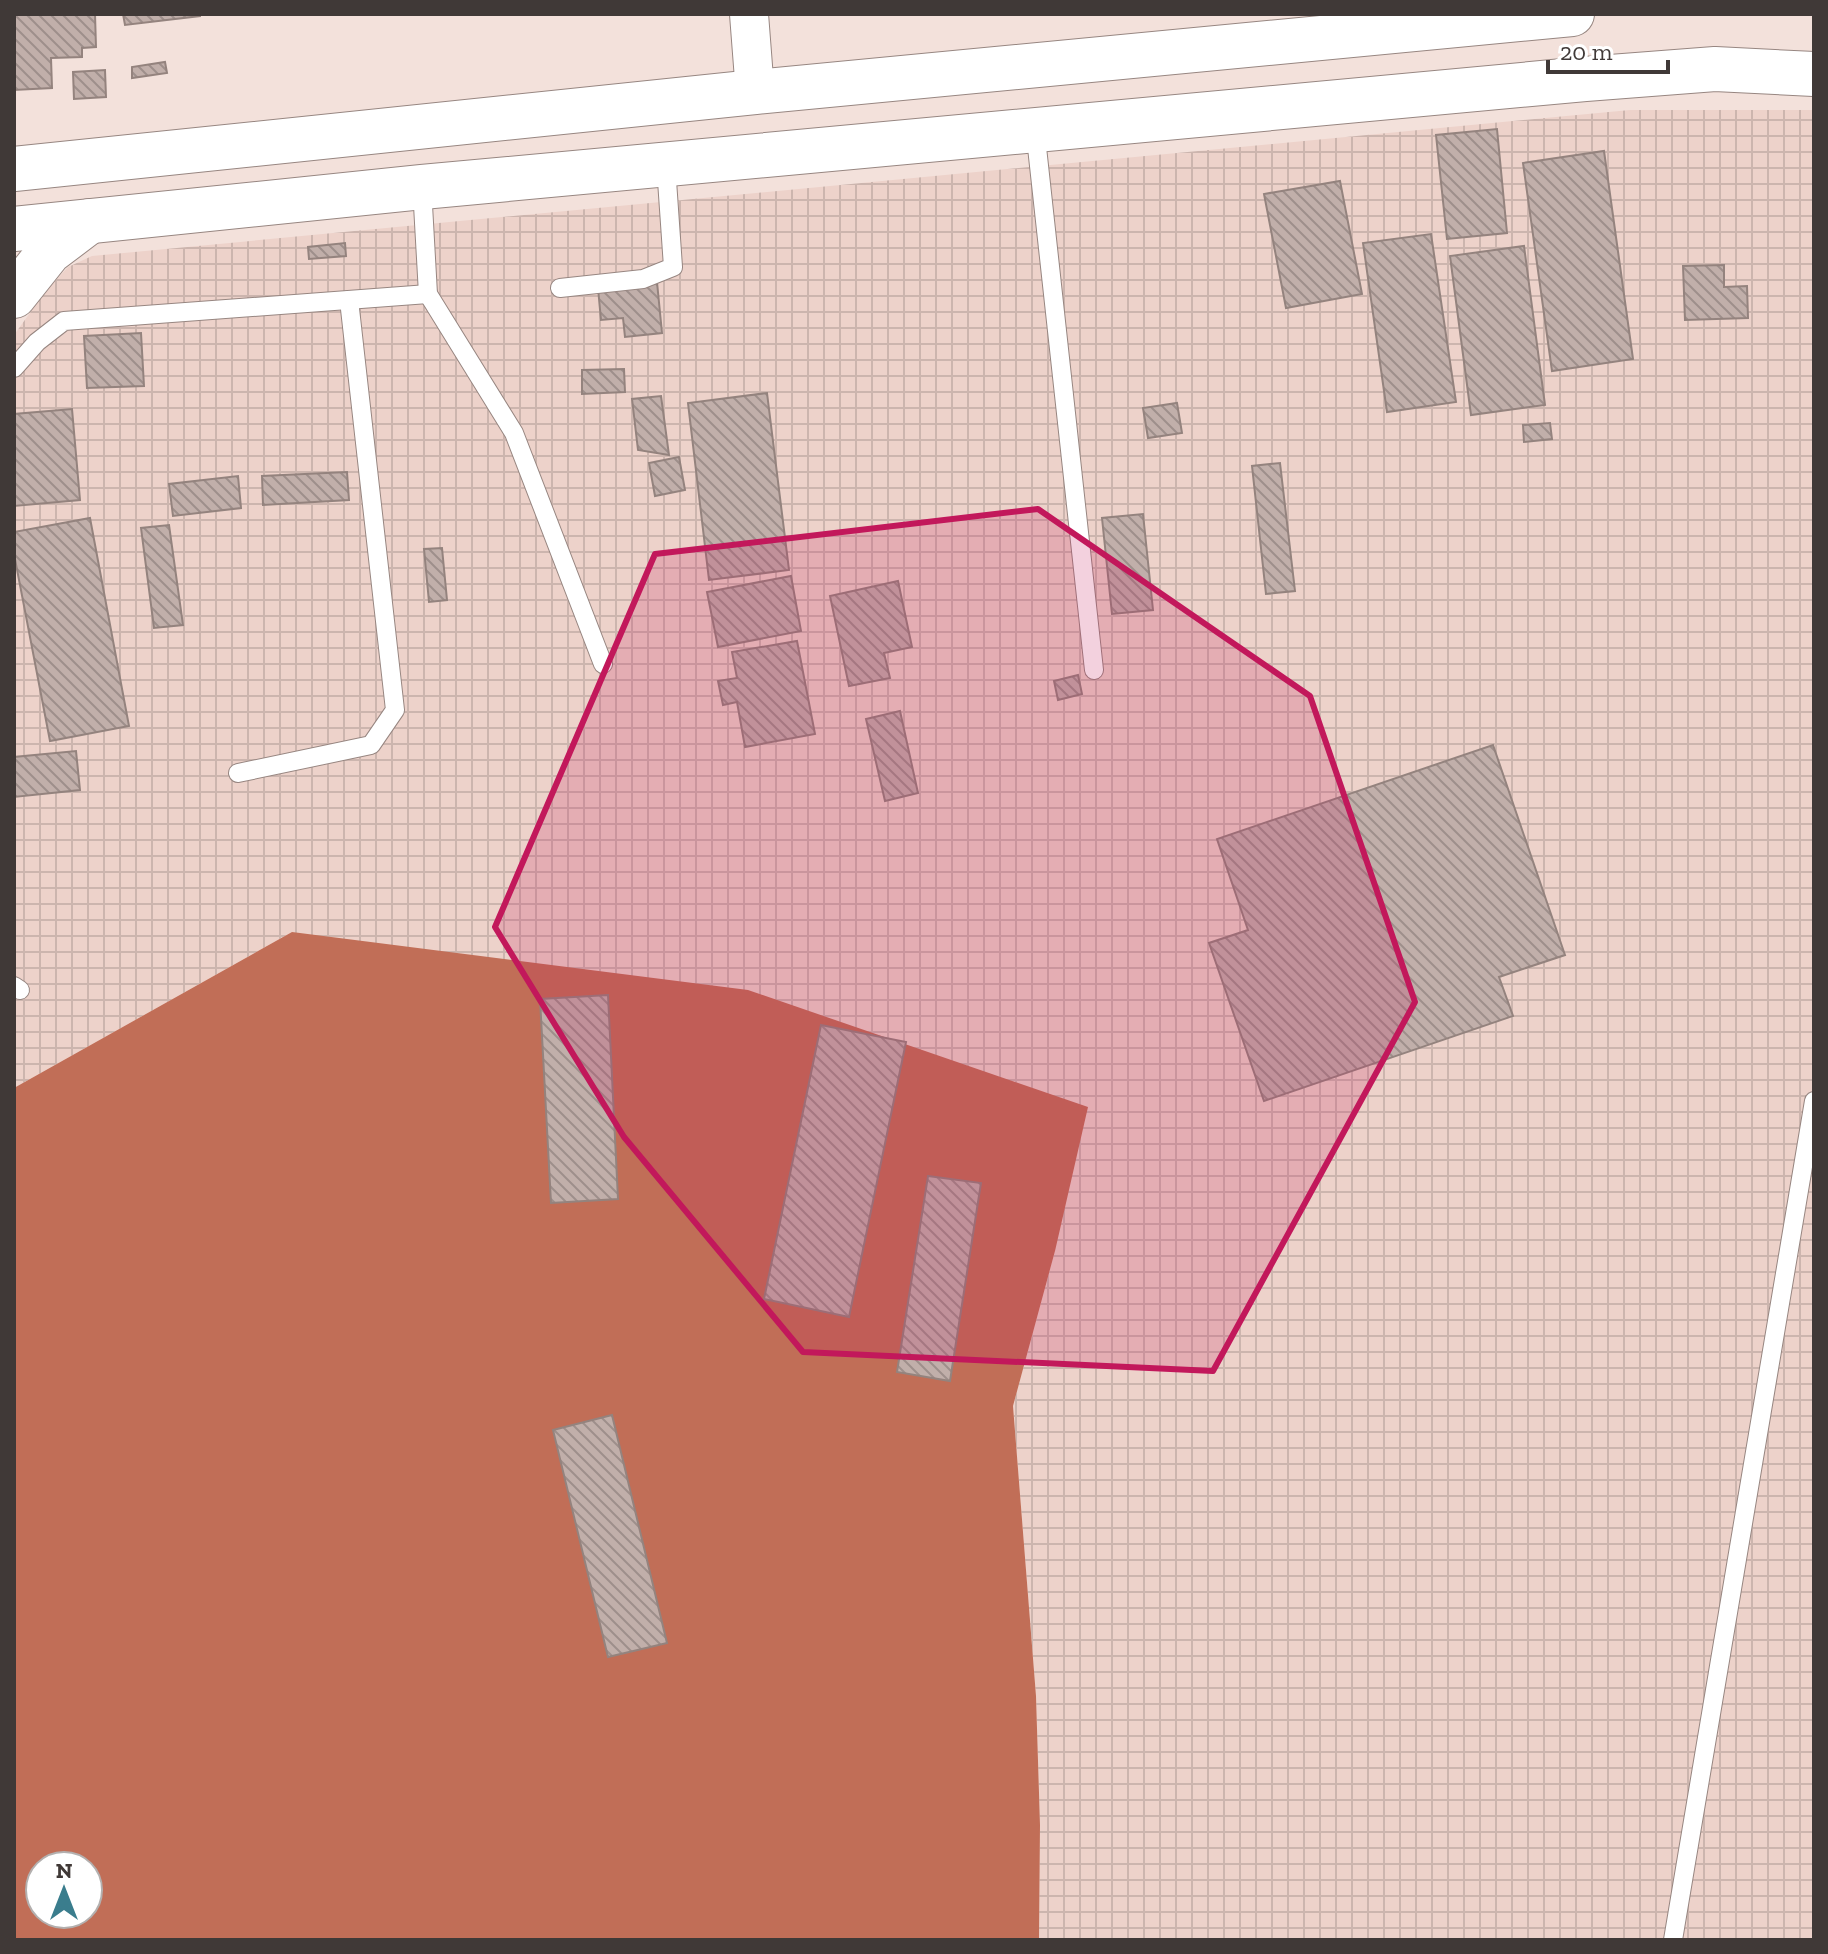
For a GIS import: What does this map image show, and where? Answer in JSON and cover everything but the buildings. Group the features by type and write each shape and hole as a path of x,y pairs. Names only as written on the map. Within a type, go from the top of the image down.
{"main road":[{"path":"14,169 755,92 1572,14"},
{"path":"14,229 1035,129 1700,70 1814,74"},
{"path":"14,296 49,252 90,221"}],"street":[{"path":"749,14 755,92"}],"lane":[{"path":"1035,129 1094,670"},
{"path":"560,288 643,279 673,267 666,166"},
{"path":"422,187 428,294 514,433 603,664"},
{"path":"14,368 37,342 64,321 428,294"},
{"path":"238,773 371,745 395,710 349,300"},
{"path":"1673,1940 1814,1101"}],"highlighted area":[{"path":"1038,509 1310,696 1415,1002 1213,1371 803,1352 624,1137 495,927 655,554"}],"shaded area":[{"path":"1630,110 1814,110 1814,1940 1039,1940 1040,1825 1036,1696 1013,1406 1055,1251 292,932 14,1088 14,335 45,292 68,267 92,256"},
{"path":"292,932 748,990 1088,1107 1055,1251 1013,1406 1036,1696 1040,1825 1039,1940 14,1940 14,1088"}]}
